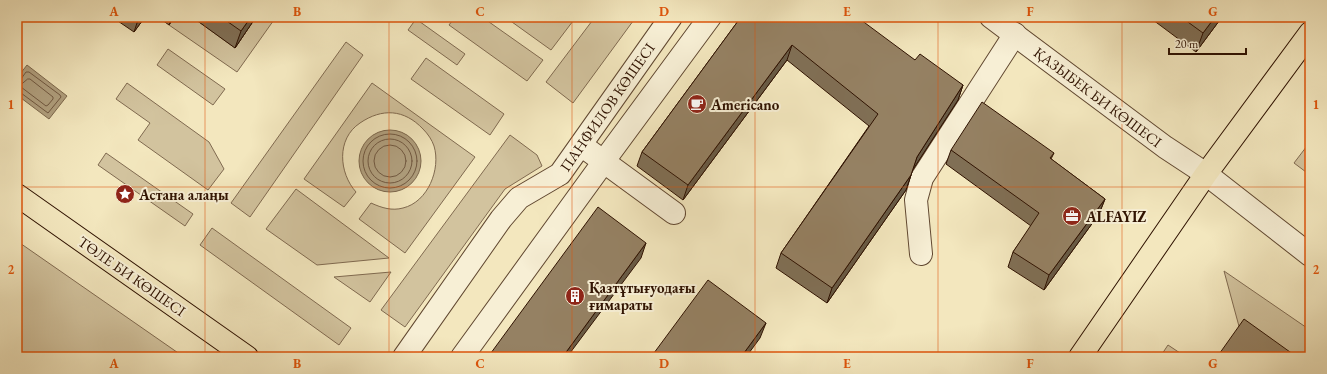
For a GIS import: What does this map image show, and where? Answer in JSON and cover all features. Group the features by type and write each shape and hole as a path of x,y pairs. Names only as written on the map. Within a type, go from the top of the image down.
{"main road":[{"path":"1080,357 1206,174 1310,33"},
{"name":"ТӨЛЕ БИ КӨШЕСІ","path":"17,195 247,357"}],"street":[{"name":"ПАНФИЛОВ КӨШЕСІ","path":"404,357 501,219 518,198 560,174 671,17"},
{"name":"ПАНФИЛОВ КӨШЕСІ","path":"462,357 710,17"},
{"name":"ҚАЗЫБЕК БИ КӨШЕСІ","path":"991,17 1165,147 1206,174"},
{"path":"921,254 916,200 922,178 1015,34"},
{"path":"581,145 674,214"},
{"path":"1206,174 1310,255"}],"shaded area":[{"path":"174,17 192,17 235,48 256,17 276,17 237,72 169,25"},
{"path":"455,17 482,17 543,60 527,81 449,25"},
{"path":"505,17 576,17 551,50"},
{"path":"595,17 636,17 573,103 546,82"},
{"path":"416,19 465,54 457,65 408,30"},
{"path":"346,42 363,55 250,217 231,203"},
{"path":"168,49 225,89 213,105 157,65"},
{"path":"426,58 504,114 490,135 411,79"},
{"path":"127,83 209,142 224,169 208,190 138,140 150,123 116,99"},
{"path":"372,83 475,157 405,253 359,219 371,203 387,208 399,209 412,205 426,192 434,174 436,155 431,139 416,122 401,114 385,113 368,118 352,130 344,147 343,166 350,184 356,192 344,207 304,179"},
{"path":"510,135 537,155 542,166 505,189 405,327 381,310"},
{"path":"1310,142 1310,175 1294,163"},
{"path":"106,153 193,214 185,226 98,165"},
{"path":"296,189 389,258 317,265 266,229"},
{"path":"212,228 351,328 339,345 200,245"},
{"path":"17,241 184,357 17,357"},
{"path":"1224,271 1310,330 1310,357 1278,357 1240,330"},
{"path":"391,272 370,302 334,277"},
{"path":"1168,345 1186,357 1160,357"}],"water":[{"path":"27,65 67,96 49,119 17,95 17,78"},
{"path":"384,130 396,130 412,139 419,149 421,161 419,173 412,183 396,192 384,192 373,187 364,178 359,167 359,155 364,144 373,135"}],"building":[{"path":"221,17 251,17 241,31"},
{"path":"741,17 857,17 915,60 920,54 963,85 917,157 911,175 832,288 781,253 878,114 792,45 688,185 642,152"},
{"path":"1181,17 1215,17 1203,33"},
{"path":"982,102 1054,153 1050,158 1105,199 1049,275 1013,252 1039,213 951,150"},
{"name":"Қазтұтығуодағы ғимараты","path":"598,207 646,243 564,355 567,357 488,357"},
{"name":"Қазтұтығуодағы ғимараты","path":"708,280 766,323 741,357 651,357"},
{"path":"1244,319 1297,357 1217,357"}],"place":[{"name":"Americano","path":"697,104"},
{"name":"Астана алаңы","path":"125,194"},
{"name":"ALFAYIZ","path":"1072,216"},
{"name":"Қазтұтығуодағы ғимараты","path":"575,296"}]}
